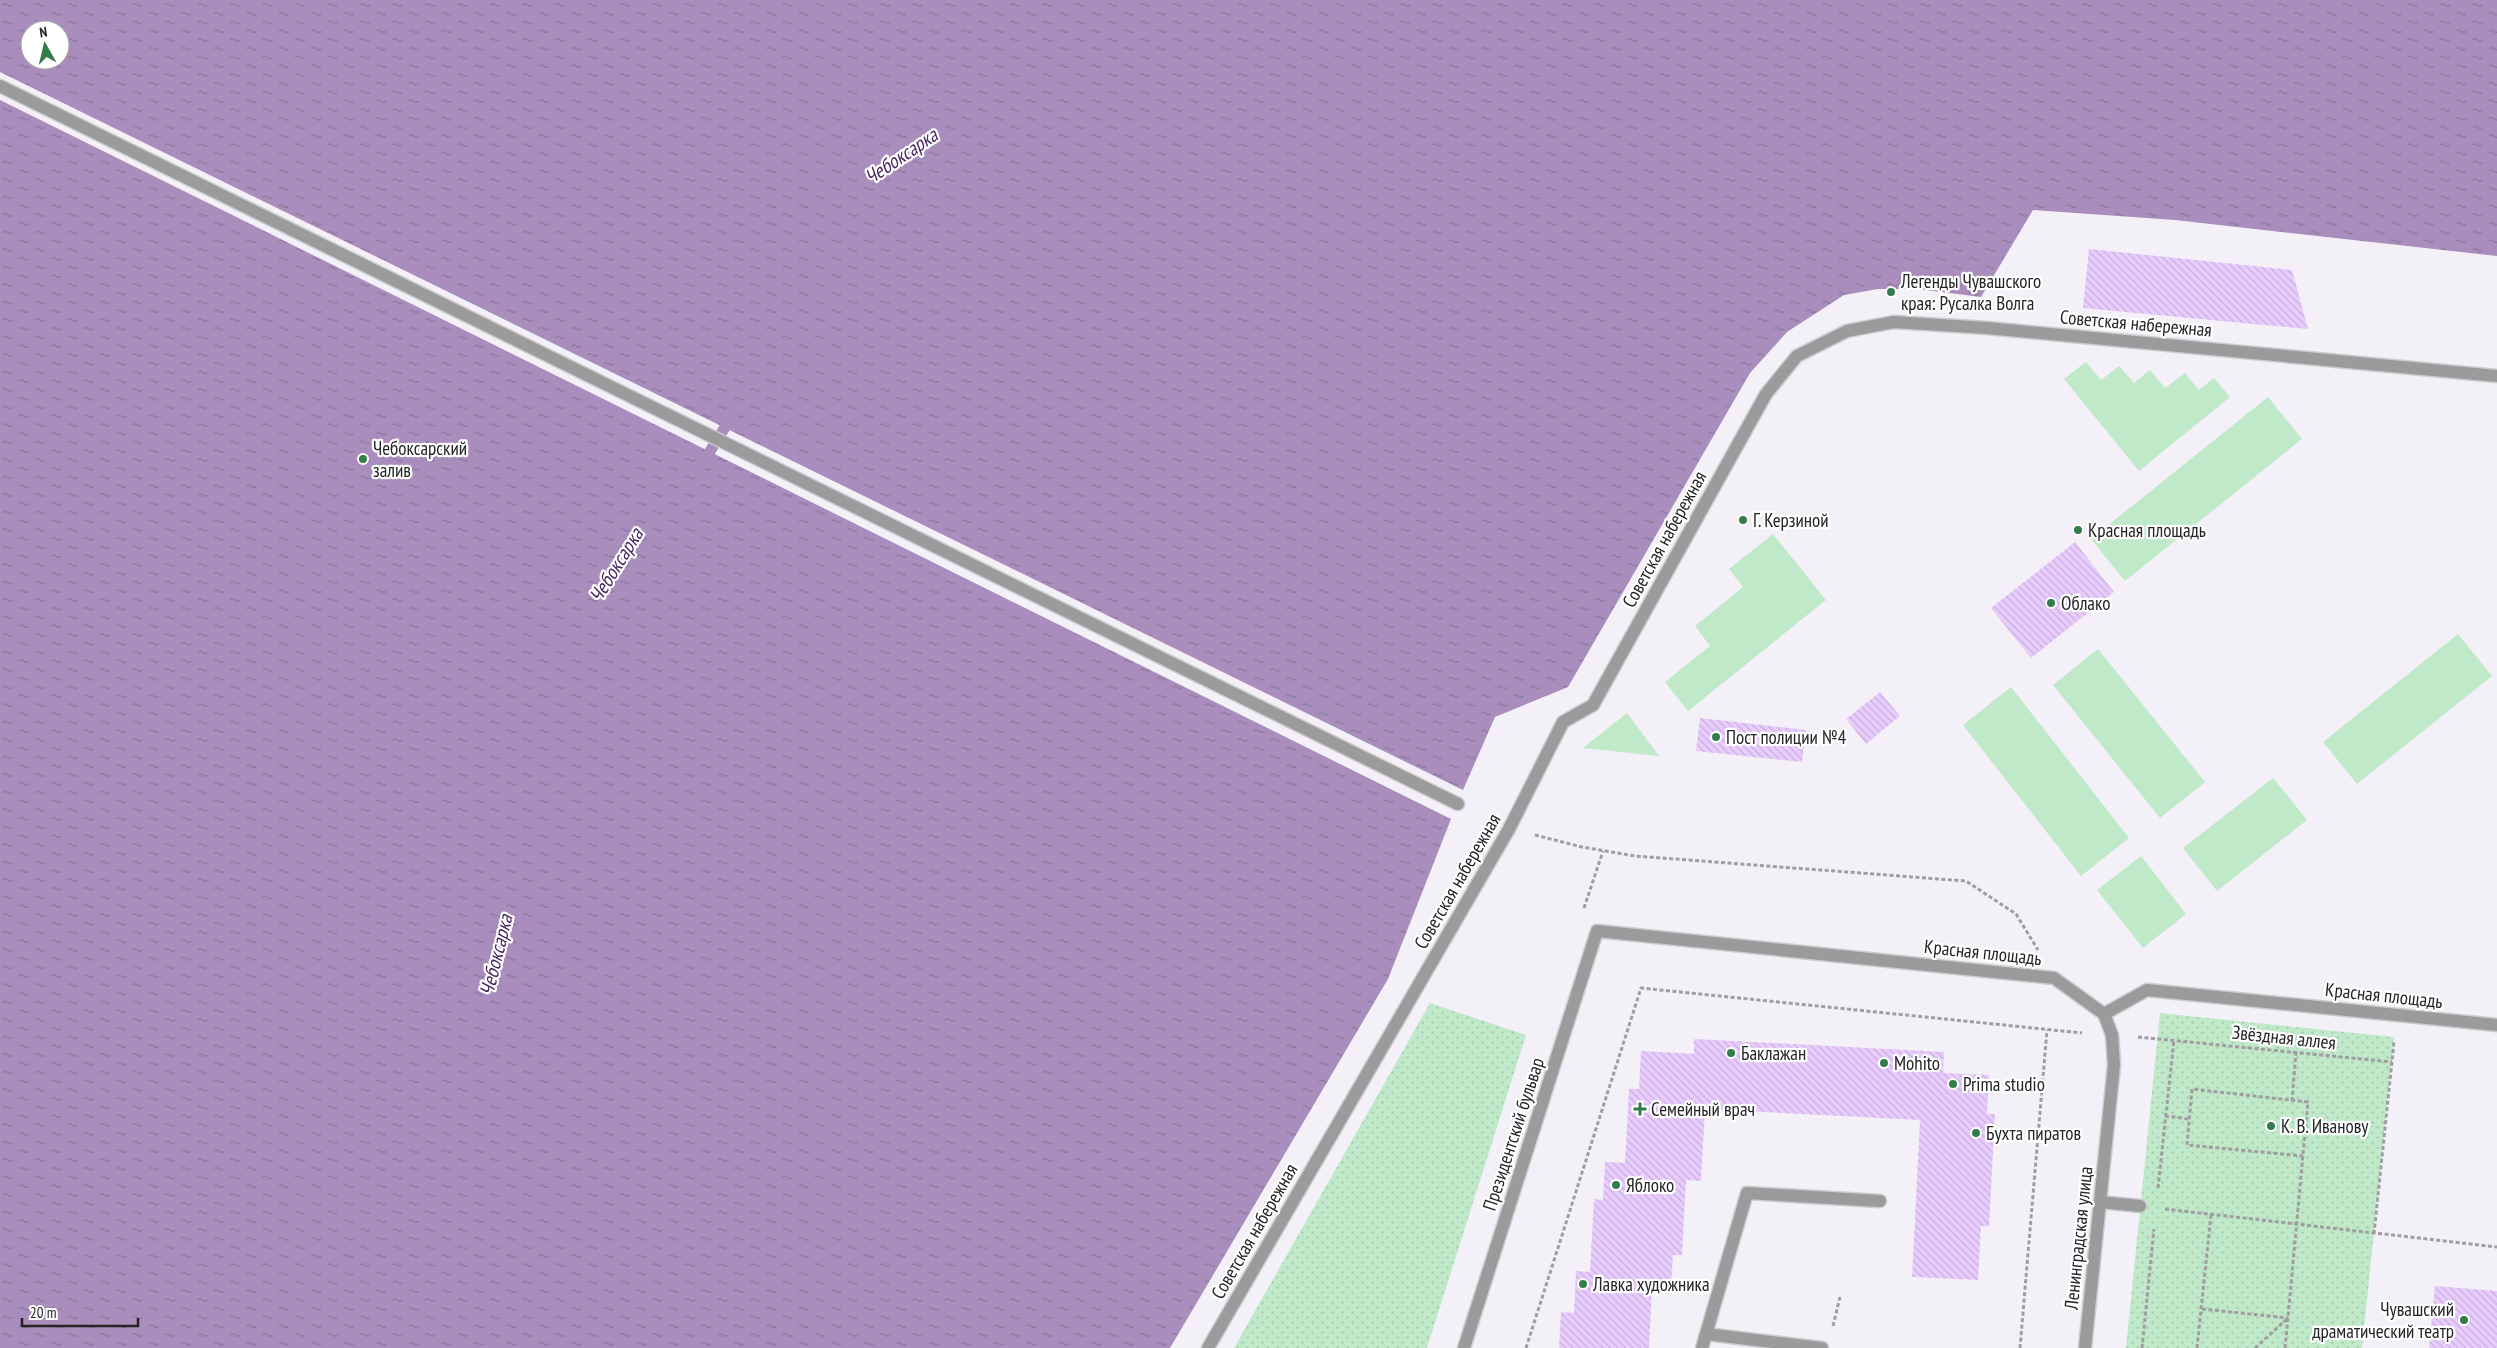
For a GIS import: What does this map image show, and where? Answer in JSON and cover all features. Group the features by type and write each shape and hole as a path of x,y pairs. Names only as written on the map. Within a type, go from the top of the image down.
{"street":[{"path":"0,86 1458,804"},
{"name":"Советская набережная","path":"1208,1348 1509,829 1563,722 1593,704 1766,394 1797,356 1847,331 1894,322 1987,328 2497,376"},
{"name":"Красная площадь","path":"1597,931 2054,978 2104,1014 2147,990 2497,1025"},
{"name":"Президентский бульвар","path":"1464,1348 1597,931"},
{"name":"Ленинградская улица","path":"2085,1348 2114,1065 2112,1035 2104,1014"},
{"path":"1702,1348 1747,1193 1880,1201"},
{"path":"2100,1202 2140,1206"},
{"path":"1706,1334 1822,1348"}],"path":[{"path":"1509,829 1582,847 1635,856 1966,881 2016,914 2054,978"},
{"path":"1526,1348 1641,988 2047,1030 2020,1348"},
{"path":"2374,1234 2394,1037"},
{"name":"Звёздная аллея","path":"2174,1040 2392,1062"},
{"path":"2292,1100 2296,1053"},
{"path":"2285,1348 2296,1224 2303,1156 2308,1102 2192,1089 2187,1144 2303,1156"},
{"path":"2165,1116 2189,1119"},
{"path":"2140,1206 2497,1247"},
{"path":"2197,1348 2211,1215"},
{"path":"2201,1309 2288,1318"},
{"path":"2255,1348 2288,1318"}],"green space":[{"path":"2086,362 2101,380 2119,366 2134,383 2150,370 2165,388 2185,373 2199,390 2214,378 2230,397 2139,471 2064,379"},
{"path":"2268,397 2302,439 2125,581 2091,539"},
{"path":"1773,534 1826,600 1688,711 1665,682 1710,646 1695,626 1743,587 1729,569"},
{"path":"2458,634 2492,676 2357,784 2323,742"},
{"path":"2098,649 2205,782 2160,818 2053,685"},
{"path":"2011,687 2129,838 2081,876 1963,725"},
{"path":"1627,713 1659,756 1583,748"},
{"path":"2273,778 2307,820 2217,891 2183,848"},
{"path":"2141,856 2186,914 2143,948 2097,890"},
{"path":"1430,1003 1526,1035 1427,1348 1234,1348"},
{"path":"2160,1013 2394,1037 2362,1348 2126,1348"}],"water":[{"path":"0,0 2497,0 2497,256 2175,220 2033,210 1981,297 1918,289 1878,289 1844,295 1787,332 1750,373 1568,687 1495,717 1463,790 0,72"},
{"name":"Чебоксарский залив","path":"0,100 1451,819 1388,979 1170,1348 0,1348"}],"building":[{"path":"2089,249 2292,270 2308,329 2083,308"},
{"path":"2075,542 2114,592 2031,658 1991,608"},
{"path":"1880,692 1900,716 1866,744 1846,719"},
{"path":"1700,718 1806,730 1802,762 1696,751"},
{"path":"1694,1039 1944,1052 1943,1073 1989,1075 1987,1114 1995,1114 1989,1226 1981,1226 1978,1280 1912,1277 1920,1120 1705,1109 1701,1181 1686,1180 1682,1255 1673,1255 1671,1287 1652,1286 1649,1348 1559,1348 1561,1312 1574,1313 1576,1271 1590,1272 1594,1199 1603,1200 1605,1162 1625,1163 1629,1089 1639,1089 1641,1051 1694,1054"},
{"name":"Чувашский драматический театр","path":"2435,1286 2497,1291 2497,1348 2429,1348"}],"waterway":[{"name":"Чебоксарка","path":"702,464 732,416"}],"place":[{"name":"Легенды Чувашского края: Русалка Волга","path":"1891,292"},
{"name":"Чебоксарский залив","path":"363,459"},
{"name":"Г. Керзиной","path":"1743,520"},
{"name":"Красная площадь","path":"2078,530"},
{"name":"Облако","path":"2051,603"},
{"name":"Пост полиции №4","path":"1716,737"},
{"name":"Баклажан","path":"1731,1053"},
{"name":"Mohito","path":"1884,1063"},
{"name":"Prima studio","path":"1953,1084"},
{"name":"Семейный врач","path":"1640,1109"},
{"name":"К. В. Иванову","path":"2271,1126"},
{"name":"Бухта пиратов","path":"1976,1133"},
{"name":"Яблоко","path":"1616,1185"},
{"name":"Лавка художника","path":"1583,1284"},
{"name":"Чувашский драматический театр","path":"2464,1320"}]}
